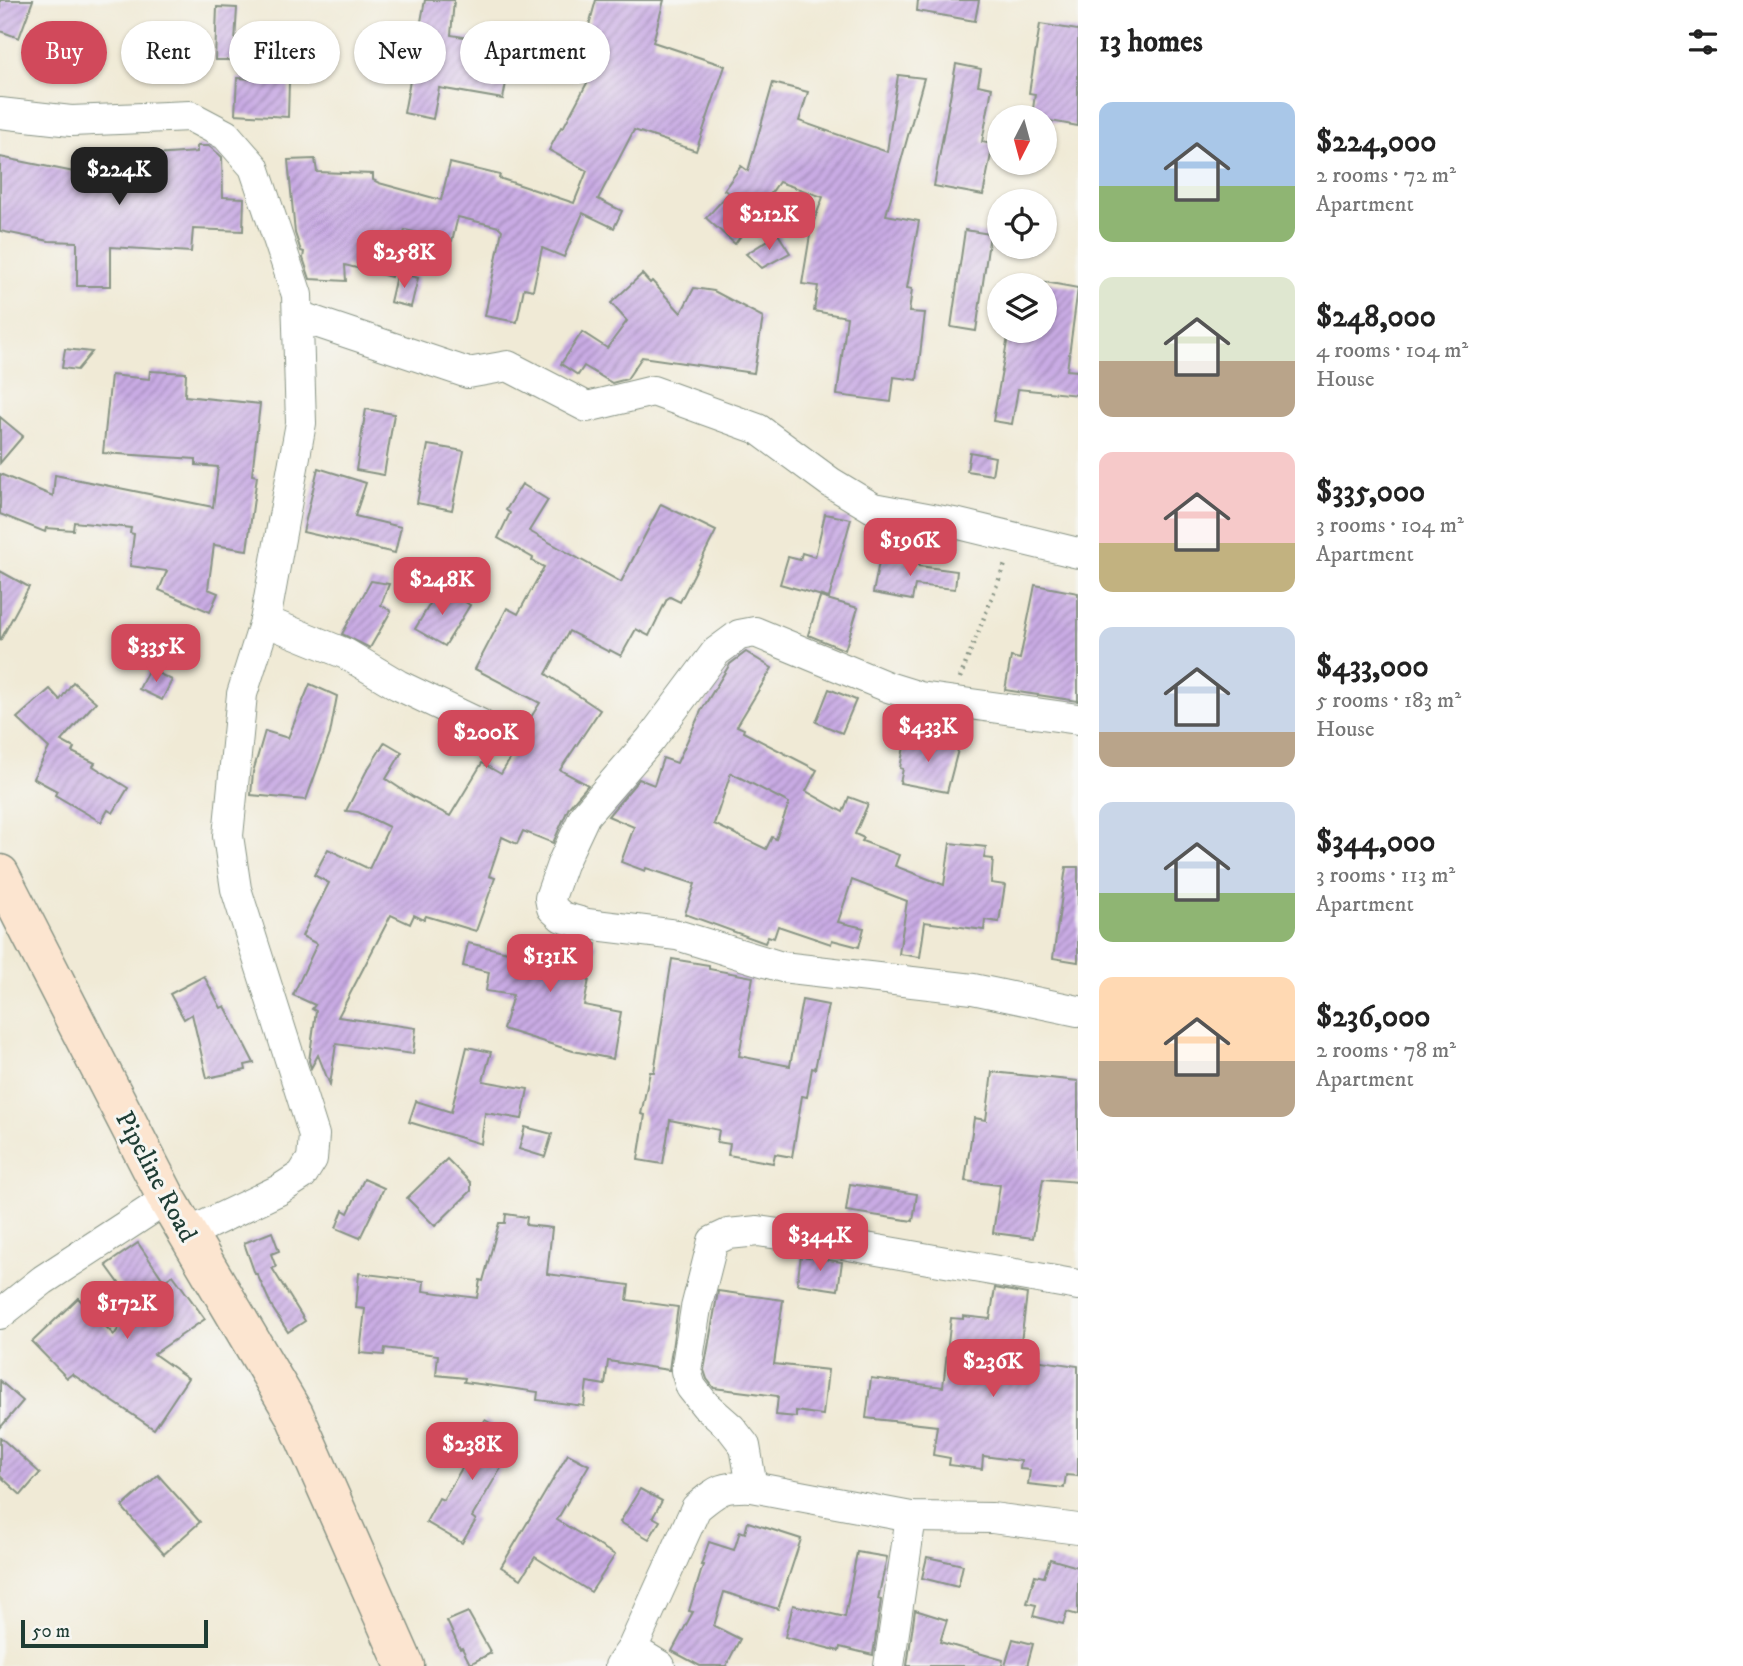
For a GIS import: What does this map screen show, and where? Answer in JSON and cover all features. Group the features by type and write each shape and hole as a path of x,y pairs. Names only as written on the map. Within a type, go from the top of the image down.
{"street":[{"path":"0,113 71,121 190,116 226,135 254,167 297,295 301,423 265,621 242,694 228,836 236,890 314,1135 312,1159 302,1175 279,1190 187,1234"},
{"path":"298,316 468,373 508,366 587,407 653,391 758,429 830,482 873,508 960,524 1078,553"},
{"path":"265,621 346,654 398,685 480,724"},
{"path":"1078,719 920,697 888,687 755,632 739,635 716,652 651,739 585,815 550,898 552,908 562,917 587,924 677,935 782,967 973,989 1078,1011"},
{"name":"Pipeline Road","path":"0,874 167,1199 294,1413 405,1666"},
{"path":"0,1314 43,1280 167,1199"},
{"path":"752,1487 745,1446 691,1387 686,1371 696,1308 713,1241 727,1234 758,1231 1078,1286"},
{"path":"660,1666 626,1658 696,1508 729,1486 752,1487 911,1517 992,1518 1078,1529"},
{"path":"889,1666 911,1517"}],"path":[{"path":"951,701 1016,539"}],"building":[{"path":"0,0 33,0 25,21 21,21 19,38 0,31"},
{"path":"425,0 454,0 451,35 460,36 460,84 506,84 503,99 439,88 433,119 404,113 409,84 446,84 446,21 421,21"},
{"path":"596,0 664,0 653,42 725,66 696,151 634,130 598,199 622,211 614,228 583,213 564,257 542,248 533,290 524,288 517,322 485,316 502,230 458,217 452,241 405,230 391,277 345,265 346,281 310,279 303,258 304,252 301,251 295,233 288,160 315,159 317,172 373,174 373,180 379,183 441,200 450,163 500,175 499,178 574,203 587,171 549,150 586,84 610,84 610,21 590,21"},
{"path":"918,0 979,0 975,21 917,11"},
{"path":"217,7 237,8 236,21 229,21 229,60 215,60"},
{"path":"1040,24 1078,30 1078,126 1057,122 1057,105 1034,105 1035,94 1029,93"},
{"path":"956,64 981,69 978,85 992,88 982,142 987,143 987,175 983,195 934,186"},
{"path":"898,75 924,78 886,215 919,221 907,288 912,289 909,312 925,313 917,380 894,377 891,402 837,395 847,317 814,311 818,286 802,284 811,229 823,197 779,182 735,244 706,218 729,193 724,190 741,166 748,171 773,83 808,92 799,121 887,152"},
{"path":"237,84 289,84 288,117 235,114"},
{"path":"197,146 209,146 222,157 223,197 244,198 243,231 193,229 191,252 111,247 111,286 77,286 77,242 49,241 0,231 0,157 74,172 73,177 140,178 139,156 197,152"},
{"path":"965,230 987,234 987,255 976,331 951,327"},
{"path":"778,234 790,253 762,268 746,254"},
{"path":"397,272 418,278 411,307 390,302"},
{"path":"642,274 650,283 652,281 681,313 694,288 714,291 763,317 754,373 642,357 627,379 612,383 584,366 578,375 561,364 582,332 607,348 627,321 611,303"},
{"path":"1057,284 1078,288 1067,370 1078,371 1078,395 1018,389 1012,424 993,421 1007,343 1057,343"},
{"path":"65,349 92,352 77,370 62,368"},
{"path":"150,371 186,373 185,396 260,404 252,475 257,476 247,550 214,545 208,589 218,593 210,612 159,590 167,571 130,566 134,534 130,533 131,528 74,522 73,530 46,528 45,532 0,514 0,474 53,496 55,475 213,507 218,467 196,465 196,459 103,453 111,375 149,379"},
{"path":"366,409 394,414 384,475 356,470"},
{"path":"0,417 23,436 0,463"},
{"path":"428,445 464,451 452,510 417,503"},
{"path":"970,452 995,457 992,475 967,471"},
{"path":"318,468 366,483 355,516 401,527 395,553 303,532"},
{"path":"522,484 548,500 529,531 621,582 661,504 716,531 680,602 670,597 667,599 649,636 636,629 621,656 569,631 546,674 600,710 560,770 588,785 569,807 553,843 523,831 517,844 502,837 489,876 495,878 476,931 426,916 424,920 414,915 410,924 391,915 338,1017 416,1028 413,1054 336,1044 330,1085 318,1055 311,1068 309,1061 316,1011 312,1009 315,1005 293,995 317,944 302,936 329,883 314,875 328,849 369,869 389,827 358,812 346,811 366,772 385,742 402,752 386,779 450,816 482,763 501,774 528,730 524,728 540,703 475,669 507,608 518,614 544,567 498,538 510,513 506,510"},
{"path":"825,514 851,519 829,598 780,584 788,557 800,560 802,553 815,557"},
{"path":"880,557 957,571 955,589 915,585 912,600 873,593"},
{"path":"0,571 29,587 0,641"},
{"path":"371,581 389,584 381,605 391,611 370,648 342,634"},
{"path":"1035,585 1078,593 1078,701 1005,690 1011,657 1020,659"},
{"path":"440,587 470,605 445,646 415,629"},
{"path":"820,597 858,608 845,650 808,635"},
{"path":"746,652 772,668 737,726 744,729 743,732 817,770 806,791 843,812 849,797 868,804 855,834 864,838 862,841 899,855 895,866 944,885 950,843 986,847 984,858 993,859 991,883 1005,885 999,922 985,920 984,930 925,922 920,957 899,954 907,901 852,880 838,922 864,928 859,947 832,940 831,944 778,926 774,938 768,936 765,943 685,914 695,884 621,862 634,827 608,816 639,779 654,785 663,758 677,763 701,711 730,664","holes":["731,773 789,803 776,839 772,837 766,849 714,824"]},
{"path":"149,669 172,680 162,700 139,689"},
{"path":"73,682 96,702 61,741 74,748 72,752 95,763 93,766 128,788 113,813 108,810 101,822 55,795 57,791 33,778 49,748 17,718 50,689 60,700"},
{"path":"310,684 337,696 330,734 306,800 251,795 253,772 265,731 288,738"},
{"path":"829,689 856,700 842,733 816,722"},
{"path":"906,736 959,746 947,792 900,783"},
{"path":"1066,867 1078,867 1078,962 1053,958"},
{"path":"540,933 596,944 584,1005 621,1012 613,1059 573,1051 503,1029 513,995 486,991 489,972 463,966 468,943 535,958"},
{"path":"672,959 709,965 709,969 753,977 739,1056 790,1066 802,1000 828,1005 807,1097 802,1096 792,1157 775,1154 773,1163 728,1155 730,1144 717,1142 719,1130 670,1120 663,1164 638,1160 645,1115 641,1114 650,1072 654,1072"},
{"path":"204,976 221,1008 225,1006 254,1063 245,1065 246,1070 207,1078 192,1014 184,1019 170,994"},
{"path":"467,1047 491,1052 483,1081 528,1089 522,1119 485,1113 481,1144 409,1122 416,1101 451,1112"},
{"path":"992,1072 1078,1081 1078,1182 1043,1179 1033,1238 993,1233 1000,1185 965,1181 974,1118 986,1120"},
{"path":"525,1127 552,1134 545,1157 519,1149"},
{"path":"447,1159 471,1183 471,1191 435,1226 407,1198"},
{"path":"364,1179 384,1188 360,1238 336,1228 343,1210 348,1213"},
{"path":"850,1184 917,1194 913,1221 846,1211"},
{"path":"506,1214 527,1217 526,1225 552,1228 547,1274 629,1285 627,1300 678,1307 669,1370 608,1361 605,1385 587,1382 584,1406 537,1400 538,1392 464,1382 465,1378 436,1375 438,1355 385,1348 384,1355 360,1353 365,1309 356,1308 359,1273 424,1281 423,1291 477,1298 480,1280 483,1281 499,1223 505,1223"},
{"path":"272,1232 279,1251 271,1254 276,1267 272,1268 305,1321 288,1332 255,1274 244,1243"},
{"path":"138,1243 164,1281 173,1275 205,1319 154,1354 188,1378 154,1429 72,1374 67,1378 32,1342 78,1298 114,1335 135,1305 106,1265"},
{"path":"801,1256 842,1262 838,1290 797,1284"},
{"path":"995,1288 1027,1294 1019,1358 1078,1366 1078,1476 1066,1475 1064,1488 1028,1484 1030,1470 1020,1469 1021,1461 983,1456 982,1469 949,1465 950,1458 933,1455 937,1426 866,1418 871,1378 943,1387 951,1318 963,1319 963,1316 990,1319"},
{"path":"718,1291 783,1300 774,1364 828,1370 823,1415 796,1411 796,1417 776,1415 778,1396 714,1388 704,1370"},
{"path":"0,1381 23,1401 0,1428"},
{"path":"485,1420 518,1439 472,1517 476,1520 462,1543 426,1522 439,1498 443,1500 465,1463 462,1460"},
{"path":"0,1437 40,1473 21,1495 0,1476"},
{"path":"568,1454 589,1465 557,1520 615,1555 591,1592 535,1557 521,1579 501,1567"},
{"path":"158,1475 200,1522 164,1554 122,1507"},
{"path":"640,1489 662,1501 653,1517 660,1521 649,1539 620,1522"},
{"path":"748,1522 801,1539 778,1609 724,1592 714,1626 740,1639 726,1666 700,1666 672,1651 693,1612 689,1611 709,1542 734,1550 740,1531 745,1533"},
{"path":"857,1552 887,1557 878,1599 881,1600 873,1655 840,1647 839,1651 785,1637 793,1605 845,1617"},
{"path":"927,1557 963,1565 958,1587 922,1578"},
{"path":"1050,1559 1078,1567 1078,1615 1067,1612 1063,1624 1033,1616 1036,1605 1027,1603 1035,1575 1044,1577"},
{"path":"915,1610 947,1620 940,1642 1003,1660 1002,1666 907,1666"},
{"path":"468,1612 491,1653 470,1664 447,1621"},
{"path":"1013,1639 1033,1644 1027,1666 1005,1666"}]}
